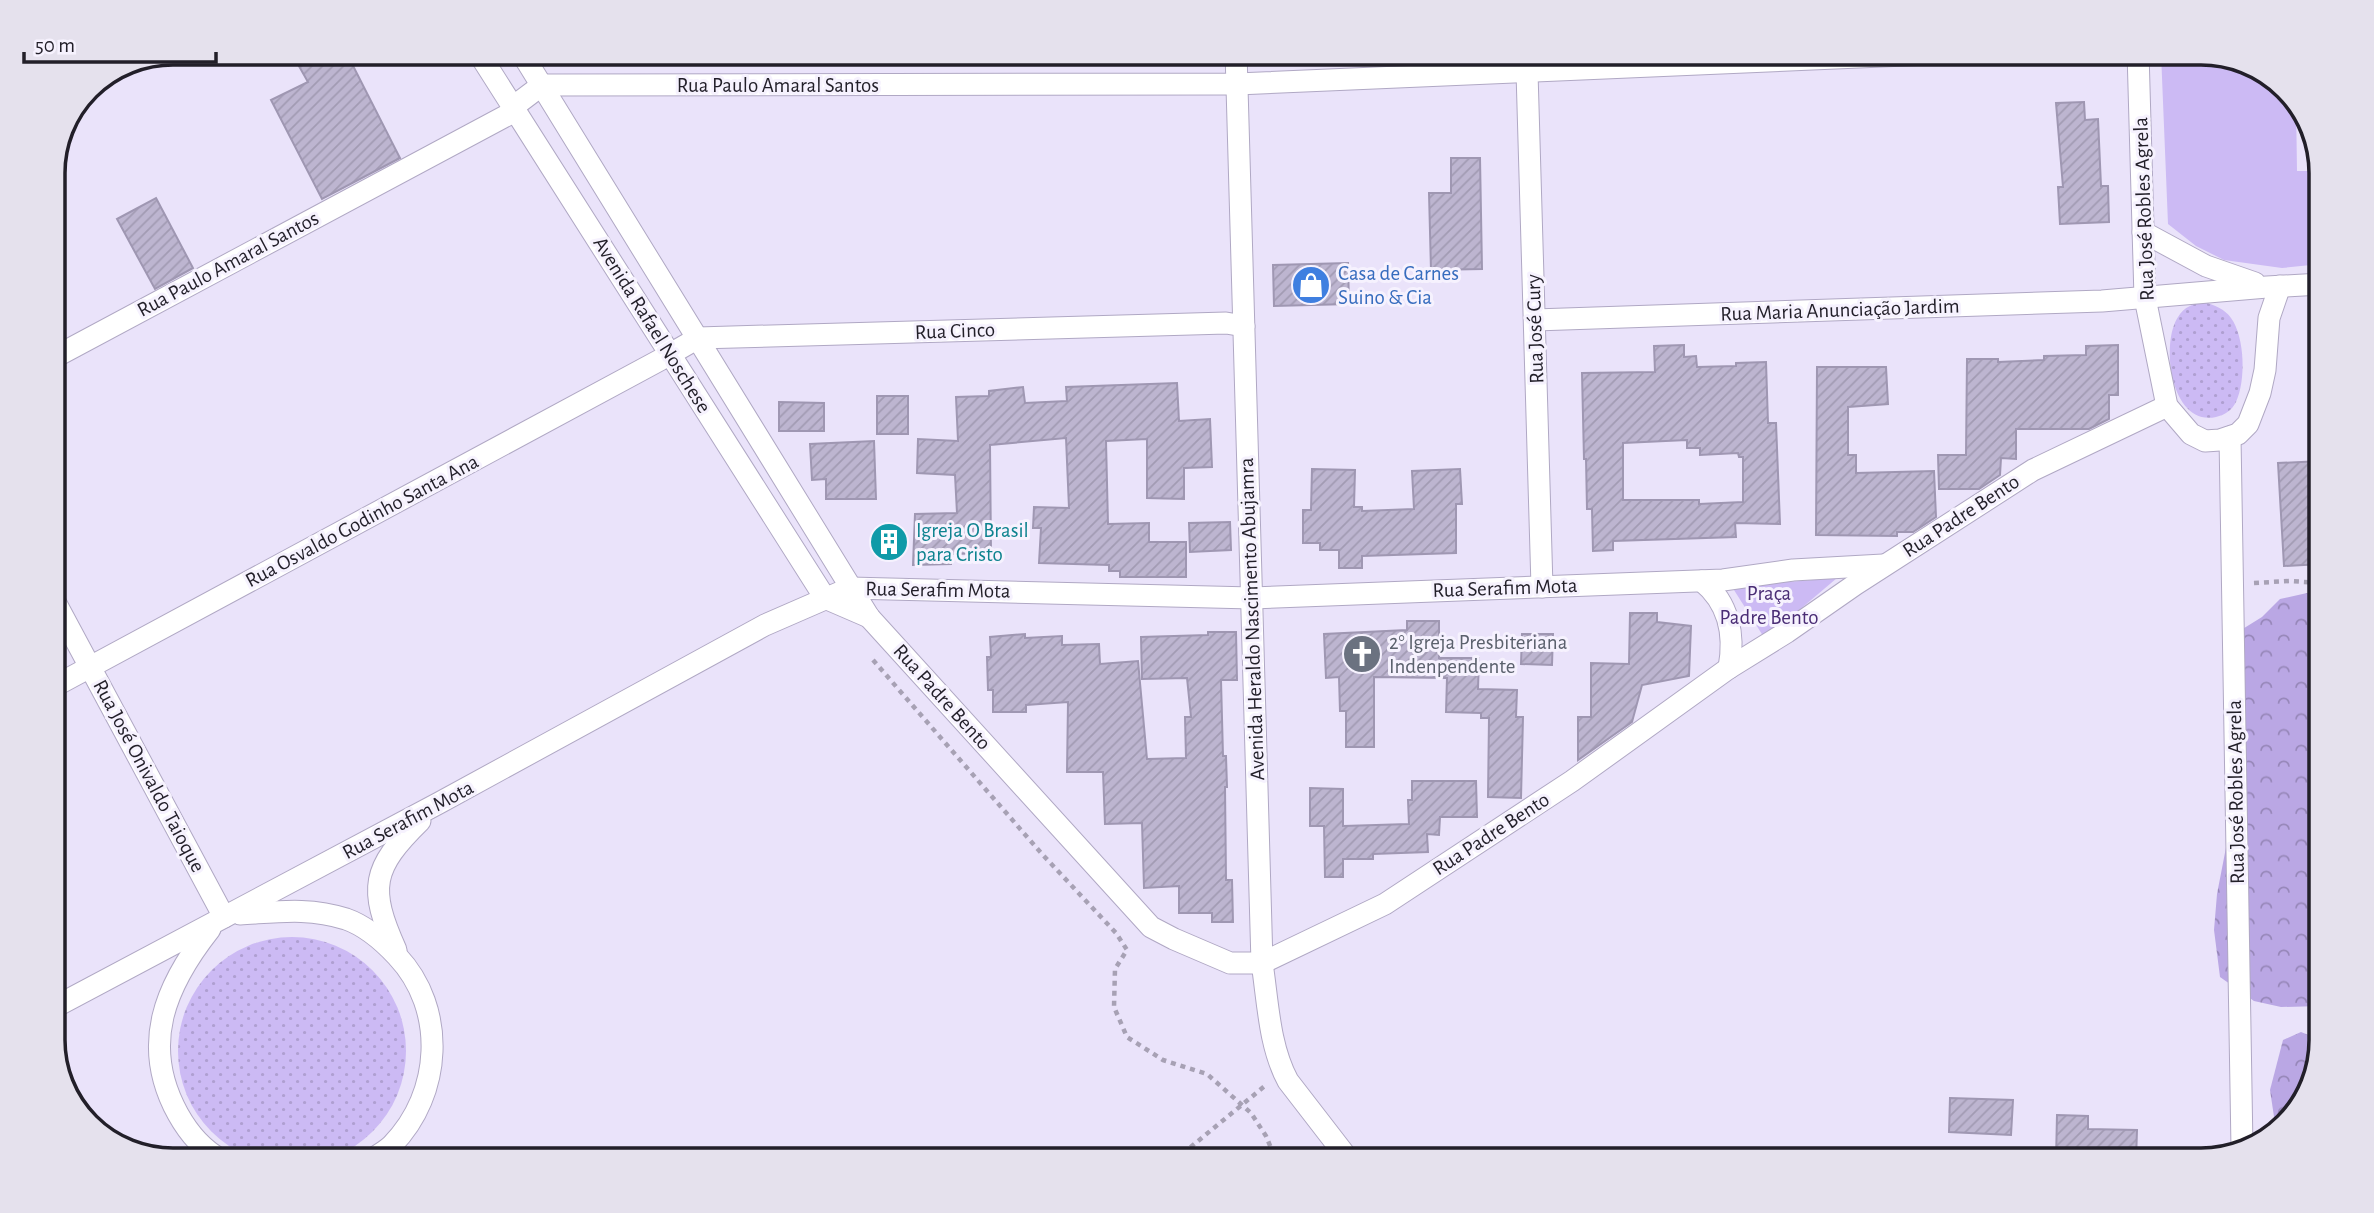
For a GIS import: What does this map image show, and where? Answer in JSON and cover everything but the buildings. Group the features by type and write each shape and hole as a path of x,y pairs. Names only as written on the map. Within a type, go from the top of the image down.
{"street":[{"name":"Avenida Rafael Noschese","path":"486,65 825,598"},
{"name":"Avenida Rafael Noschese","path":"530,65 850,588"},
{"name":"Avenida Heraldo Nascimento Abujamra","path":"1236,65 1262,963 1275,1051 1282,1070 1340,1148"},
{"name":"Rua Paulo Amaral Santos","path":"65,352 514,109 542,85 1237,84 1684,65"},
{"name":"Rua José Robles Agrela","path":"2138,65 2145,298 2166,405"},
{"name":"Rua José Cury","path":"1527,72 1542,587"},
{"path":"2143,232 2206,266 2274,286 2265,370 2253,416 2243,430 2220,440 2204,441 2191,434 2166,405"},
{"name":"Rua Maria Anunciação Jardim","path":"1535,320 2145,298 2309,285"},
{"name":"Rua Cinco","path":"670,354 698,338 1226,323 1244,326"},
{"name":"Rua Osvaldo Godinho Santa Ana","path":"65,681 670,354"},
{"name":"Rua Padre Bento","path":"850,588 869,617 1151,927 1230,962 1262,963 1385,904 1572,781 1729,668 2033,470 2166,405"},
{"name":"Rua José Robles Agrela","path":"2230,437 2242,1140"},
{"name":"Rua Serafim Mota","path":"65,1002 439,803 765,625 850,588 1252,598 1702,581 1793,570 1885,565"},
{"path":"1702,581 1718,598 1728,620 1732,642 1729,668"},
{"name":"Rua Padre Bento","path":"825,598 869,617"},
{"name":"Rua José Onivaldo Taioque","path":"65,621 223,918"},
{"path":"388,1148 415,1116 429,1080 434,1041 427,1004 396,949 383,920 377,896 384,862 394,848 439,803"},
{"path":"206,1148 186,1129 167,1094 158,1055 161,1016 176,979 195,947 223,918 309,910 348,920 382,940 409,969"}],"path":[{"path":"2232,584 2309,582"},
{"path":"868,654 1033,844 1116,933 1127,950 1115,970 1114,1007 1127,1037 1163,1060 1207,1074 1251,1113 1271,1148"},
{"path":"1190,1148 1282,1070"}],"green space":[{"path":"2161,65 2229,68 2261,83 2282,102 2296,122 2297,171 2309,171 2309,265 2282,268 2224,260 2196,246 2168,224"},
{"path":"2204,302 2229,315 2236,326 2241,347 2243,371 2236,402 2230,410 2216,417 2201,417 2189,409 2179,397 2170,363 2170,345 2178,317 2190,306"},
{"name":"Praça Padre Bento","path":"1837,578 1765,639 1734,590 1735,586"},
{"path":"2309,594 2309,1006 2281,1007 2254,1001 2220,977 2214,930 2217,894 2229,832 2241,630 2262,617 2280,599"},
{"path":"281,937 303,937 336,945 365,963 393,997 406,1040 406,1062 398,1095 380,1124 353,1148 231,1148 211,1132 197,1115 186,1095 178,1062 178,1040 186,1007 204,978 238,950"},
{"path":"2301,1032 2309,1035 2307,1061 2298,1088 2274,1119 2270,1090 2283,1040"}],"place":[{"name":"Casa de Carnes Suino & Cia","path":"1311,285"},
{"name":"Igreja O Brasil para Cristo","path":"889,542"},
{"name":"2° Igreja Presbiteriana Indenpendente","path":"1362,654"}]}
